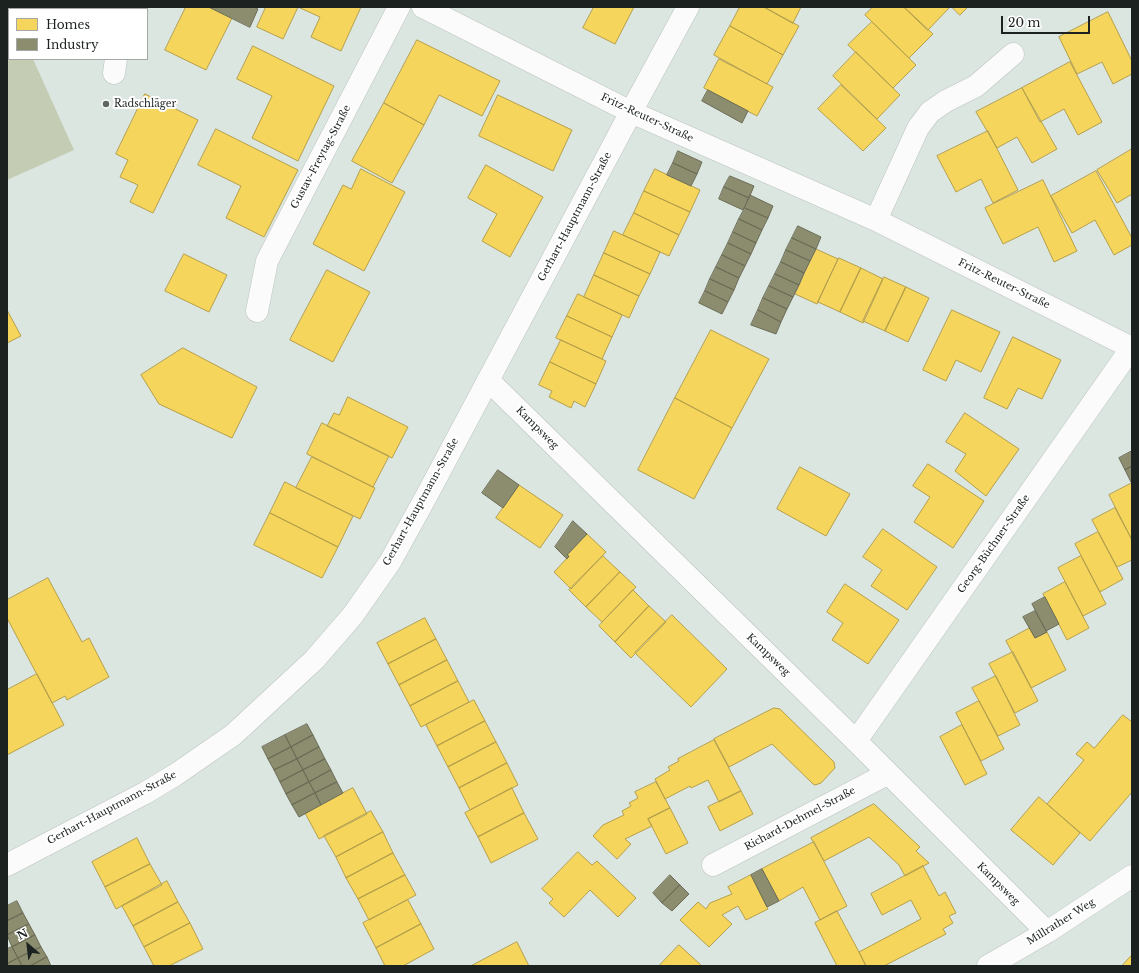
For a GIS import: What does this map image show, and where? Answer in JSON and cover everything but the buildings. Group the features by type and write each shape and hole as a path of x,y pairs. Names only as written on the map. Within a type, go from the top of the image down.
{"street":[{"name":"Gustav-Freytag-Straße","path":"257,311 267,261 400,7"},
{"name":"Fritz-Reuter-Straße","path":"423,7 631,112 876,220 1132,347"},
{"name":"Gerhart-Hauptmann-Straße","path":"7,865 145,793 175,775 233,735 314,660 353,615 390,562 688,7"},
{"path":"876,220 918,128 930,112 946,101 976,86 1013,54"},
{"name":"Georg-Büchner-Straße","path":"856,741 1132,347"},
{"name":"Kampsweg","path":"488,380 856,741 887,774 1047,932"},
{"name":"Richard-Dehmel-Straße","path":"713,865 887,774"},
{"name":"Millrather Weg","path":"988,966 1047,932 1132,876"}],"green space":[{"path":"7,7 25,7 8,8 8,60 33,60 74,150 7,180"}],"place":[{"name":"Radschläger","path":"106,104"}]}
